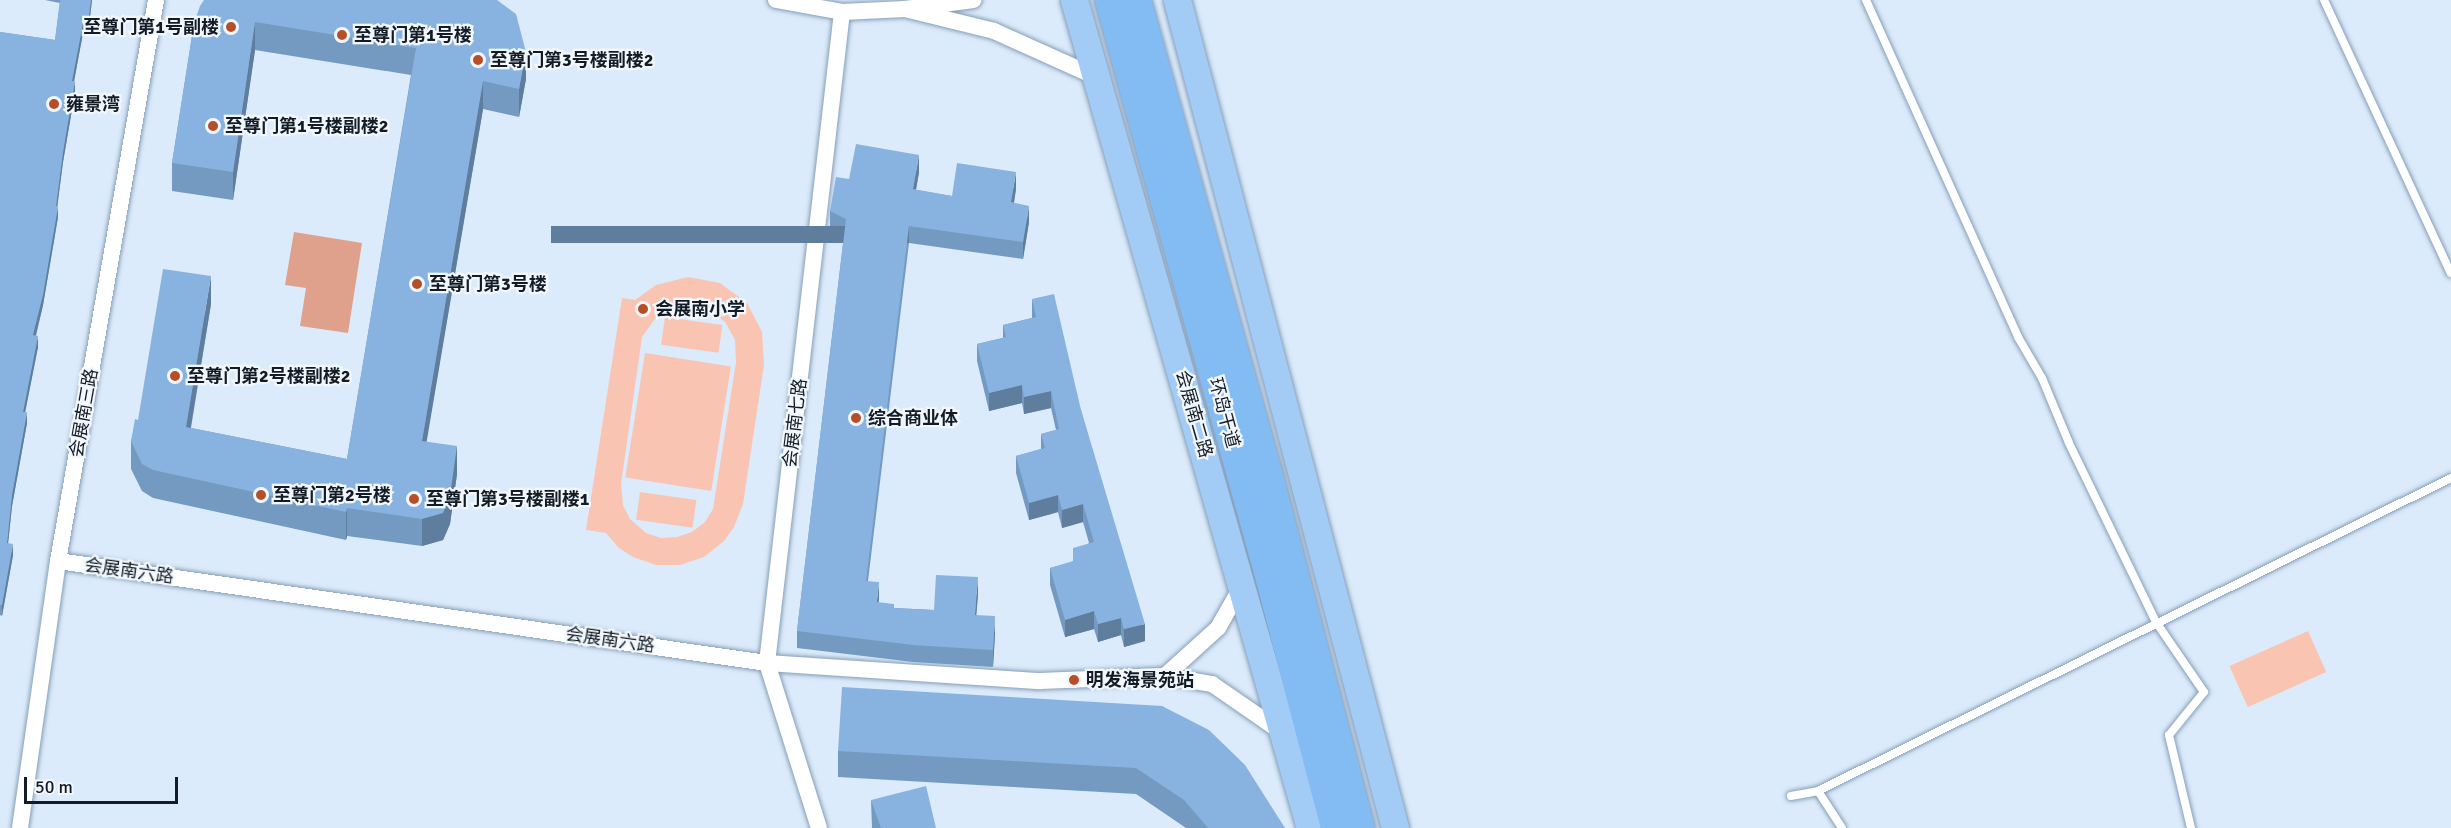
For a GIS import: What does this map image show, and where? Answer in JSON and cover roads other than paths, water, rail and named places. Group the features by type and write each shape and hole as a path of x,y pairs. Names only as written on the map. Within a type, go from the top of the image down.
{"highway":[{"name":"环岛干道","path":"1109,0 1256,527 1335,828"},
{"name":"环岛干道","path":"1137,0 1268,472 1361,828"}],"main road":[{"name":"会展南二路","path":"1074,0 1310,828"},
{"path":"1178,0 1395,828"}],"street":[{"name":"会展南三路","path":"20,828 58,561 156,0"},
{"path":"776,0 842,12 905,9 973,0"},
{"path":"905,9 994,31 1094,76"},
{"name":"会展南七路","path":"819,828 767,663 842,12"},
{"name":"会展南六路","path":"58,561 767,663 1040,681 1165,676 1212,684 1284,734"},
{"path":"1165,676 1218,628 1242,586"}],"lane":[{"path":"1866,0 2018,337 2042,378 2069,442 2156,622 2204,692 2169,735 2191,828"},
{"path":"2324,0 2451,273"},
{"path":"1791,796 1818,791 2451,478"},
{"path":"1818,791 1842,828"}],"place":[{"name":"至尊门第1号副楼","path":"231,27"},
{"name":"至尊门第1号楼","path":"342,35"},
{"name":"至尊门第3号楼副楼2","path":"478,60"},
{"name":"雍景湾","path":"54,104"},
{"name":"至尊门第1号楼副楼2","path":"213,126"},
{"name":"至尊门第3号楼","path":"417,284"},
{"name":"会展南小学","path":"643,309"},
{"name":"至尊门第2号楼副楼2","path":"175,376"},
{"name":"综合商业体","path":"856,418"},
{"name":"至尊门第2号楼","path":"261,495"},
{"name":"至尊门第3号楼副楼1","path":"414,499"},
{"name":"明发海景苑站","path":"1074,680"}]}
